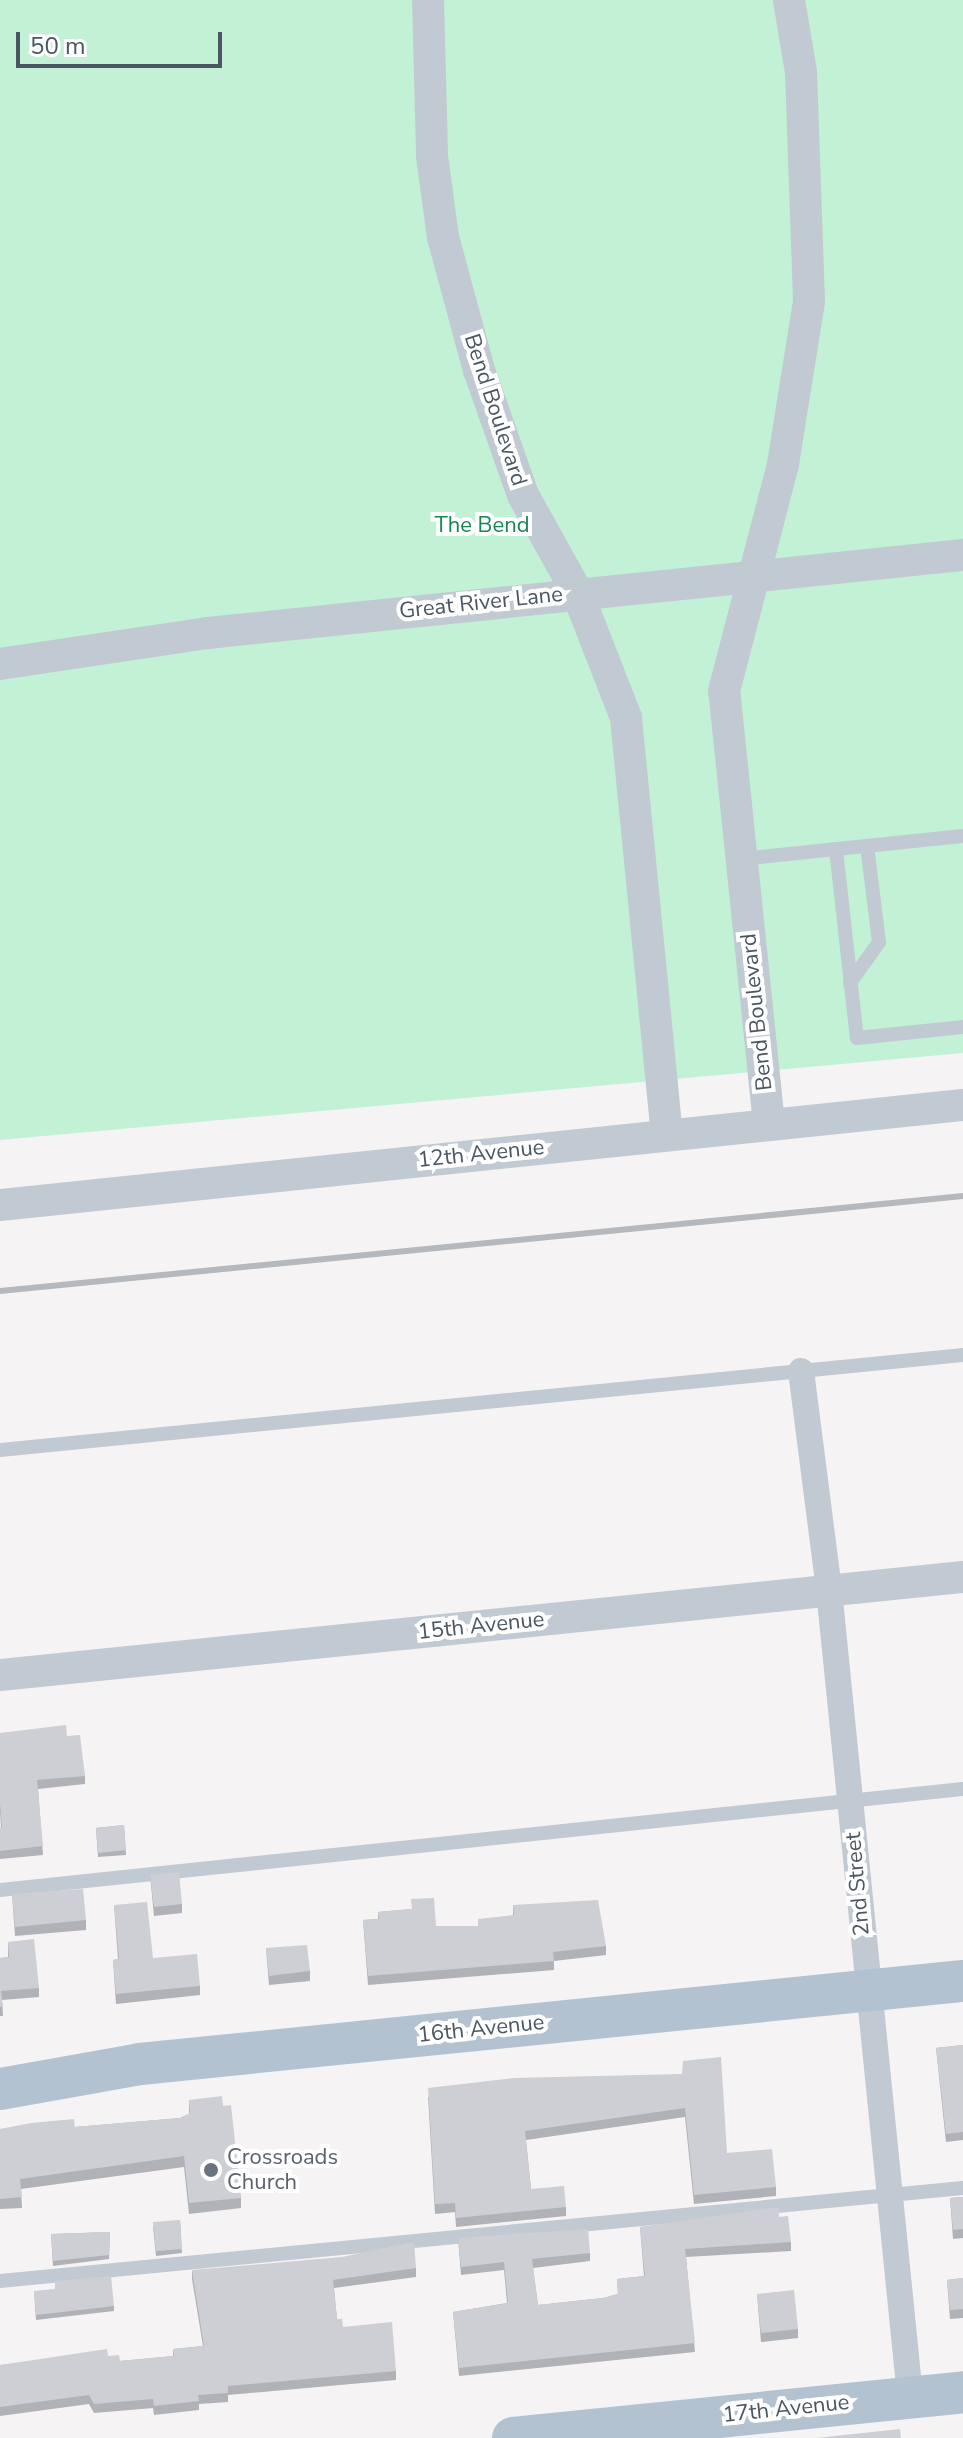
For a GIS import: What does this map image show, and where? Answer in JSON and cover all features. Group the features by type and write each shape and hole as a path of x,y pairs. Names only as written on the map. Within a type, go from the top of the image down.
{"main road":[{"name":"16th Avenue","path":"0,2089 140,2064 963,1981"},
{"name":"17th Avenue","path":"513,2438 963,2392"}],"street":[{"name":"Bend Boulevard","path":"428,0 432,156 443,237 479,370 523,495 577,592 626,718 667,1134"},
{"name":"Bend Boulevard","path":"769,1124 724,691 783,464 809,301 801,72 789,0"},
{"name":"Great River Lane","path":"0,664 208,633 577,592 963,555"},
{"name":"12th Avenue","path":"0,1205 963,1105"},
{"name":"2nd Street","path":"801,1371 829,1590 887,2196 910,2396"},
{"name":"15th Avenue","path":"0,1675 963,1577"}],"lane":[{"path":"741,859 963,836"},
{"path":"850,983 879,942 867,846"},
{"path":"836,849 857,1038 963,1027"},
{"path":"0,1450 963,1355"},
{"path":"0,1890 963,1789"},
{"path":"0,2281 963,2188"}],"green space":[{"name":"The Bend","path":"0,0 963,0 963,1053 0,1140"}],"building":[{"path":"66,1725 67,1736 80,1735 85,1776 37,1780 43,1846 0,1851 0,1733"},
{"path":"124,1825 126,1850 98,1853 96,1828"},
{"path":"179,1872 182,1904 154,1907 150,1875"},
{"path":"83,1889 86,1920 15,1927 12,1894"},
{"path":"434,1898 436,1926 478,1926 478,1919 514,1915 513,1905 598,1900 606,1946 553,1952 554,1961 368,1976 363,1920 379,1919 378,1912 412,1909 411,1899"},
{"path":"147,1902 153,1958 197,1954 200,1986 116,1994 113,1960 119,1959 114,1905"},
{"path":"34,1939 39,1988 1,1991 3,2007 0,2007 0,1958 9,1957 8,1942"},
{"path":"307,1945 310,1971 269,1976 266,1948"},
{"path":"963,2045 963,2132 946,2134 936,2048"},
{"path":"721,2057 727,2153 772,2149 776,2187 694,2195 685,2108 525,2131 531,2189 564,2186 566,2207 456,2218 455,2203 435,2204 428,2088 514,2078 682,2074 683,2061"},
{"path":"222,2096 223,2106 231,2105 241,2198 189,2203 184,2156 20,2179 22,2197 0,2199 0,2129 74,2119 75,2127 180,2118 190,2113 189,2100"},
{"path":"963,2197 963,2229 953,2230 950,2198"},
{"path":"778,2207 779,2217 788,2216 791,2242 685,2249 695,2343 459,2368 453,2312 508,2303 504,2262 461,2267 458,2238 588,2229 590,2253 532,2259 538,2305 618,2294 617,2279 645,2276 640,2227"},
{"path":"180,2220 182,2249 156,2251 153,2222"},
{"path":"110,2232 109,2255 53,2261 51,2234"},
{"path":"414,2242 416,2268 333,2280 337,2319 342,2319 343,2327 392,2322 396,2371 228,2386 228,2393 198,2395 199,2401 154,2406 153,2399 94,2404 89,2395 0,2407 0,2365 107,2349 108,2356 119,2355 120,2361 174,2356 173,2349 204,2346 192,2270 342,2257"},
{"path":"111,2276 114,2306 36,2315 34,2291 55,2289 55,2281"},
{"path":"963,2278 963,2309 950,2310 947,2280"},
{"path":"794,2290 798,2329 761,2333 757,2294"},
{"path":"900,2429 901,2438 816,2438"}],"railway":[{"path":"0,1291 963,1196"}],"place":[{"name":"Crossroads Church","path":"211,2170"}]}
